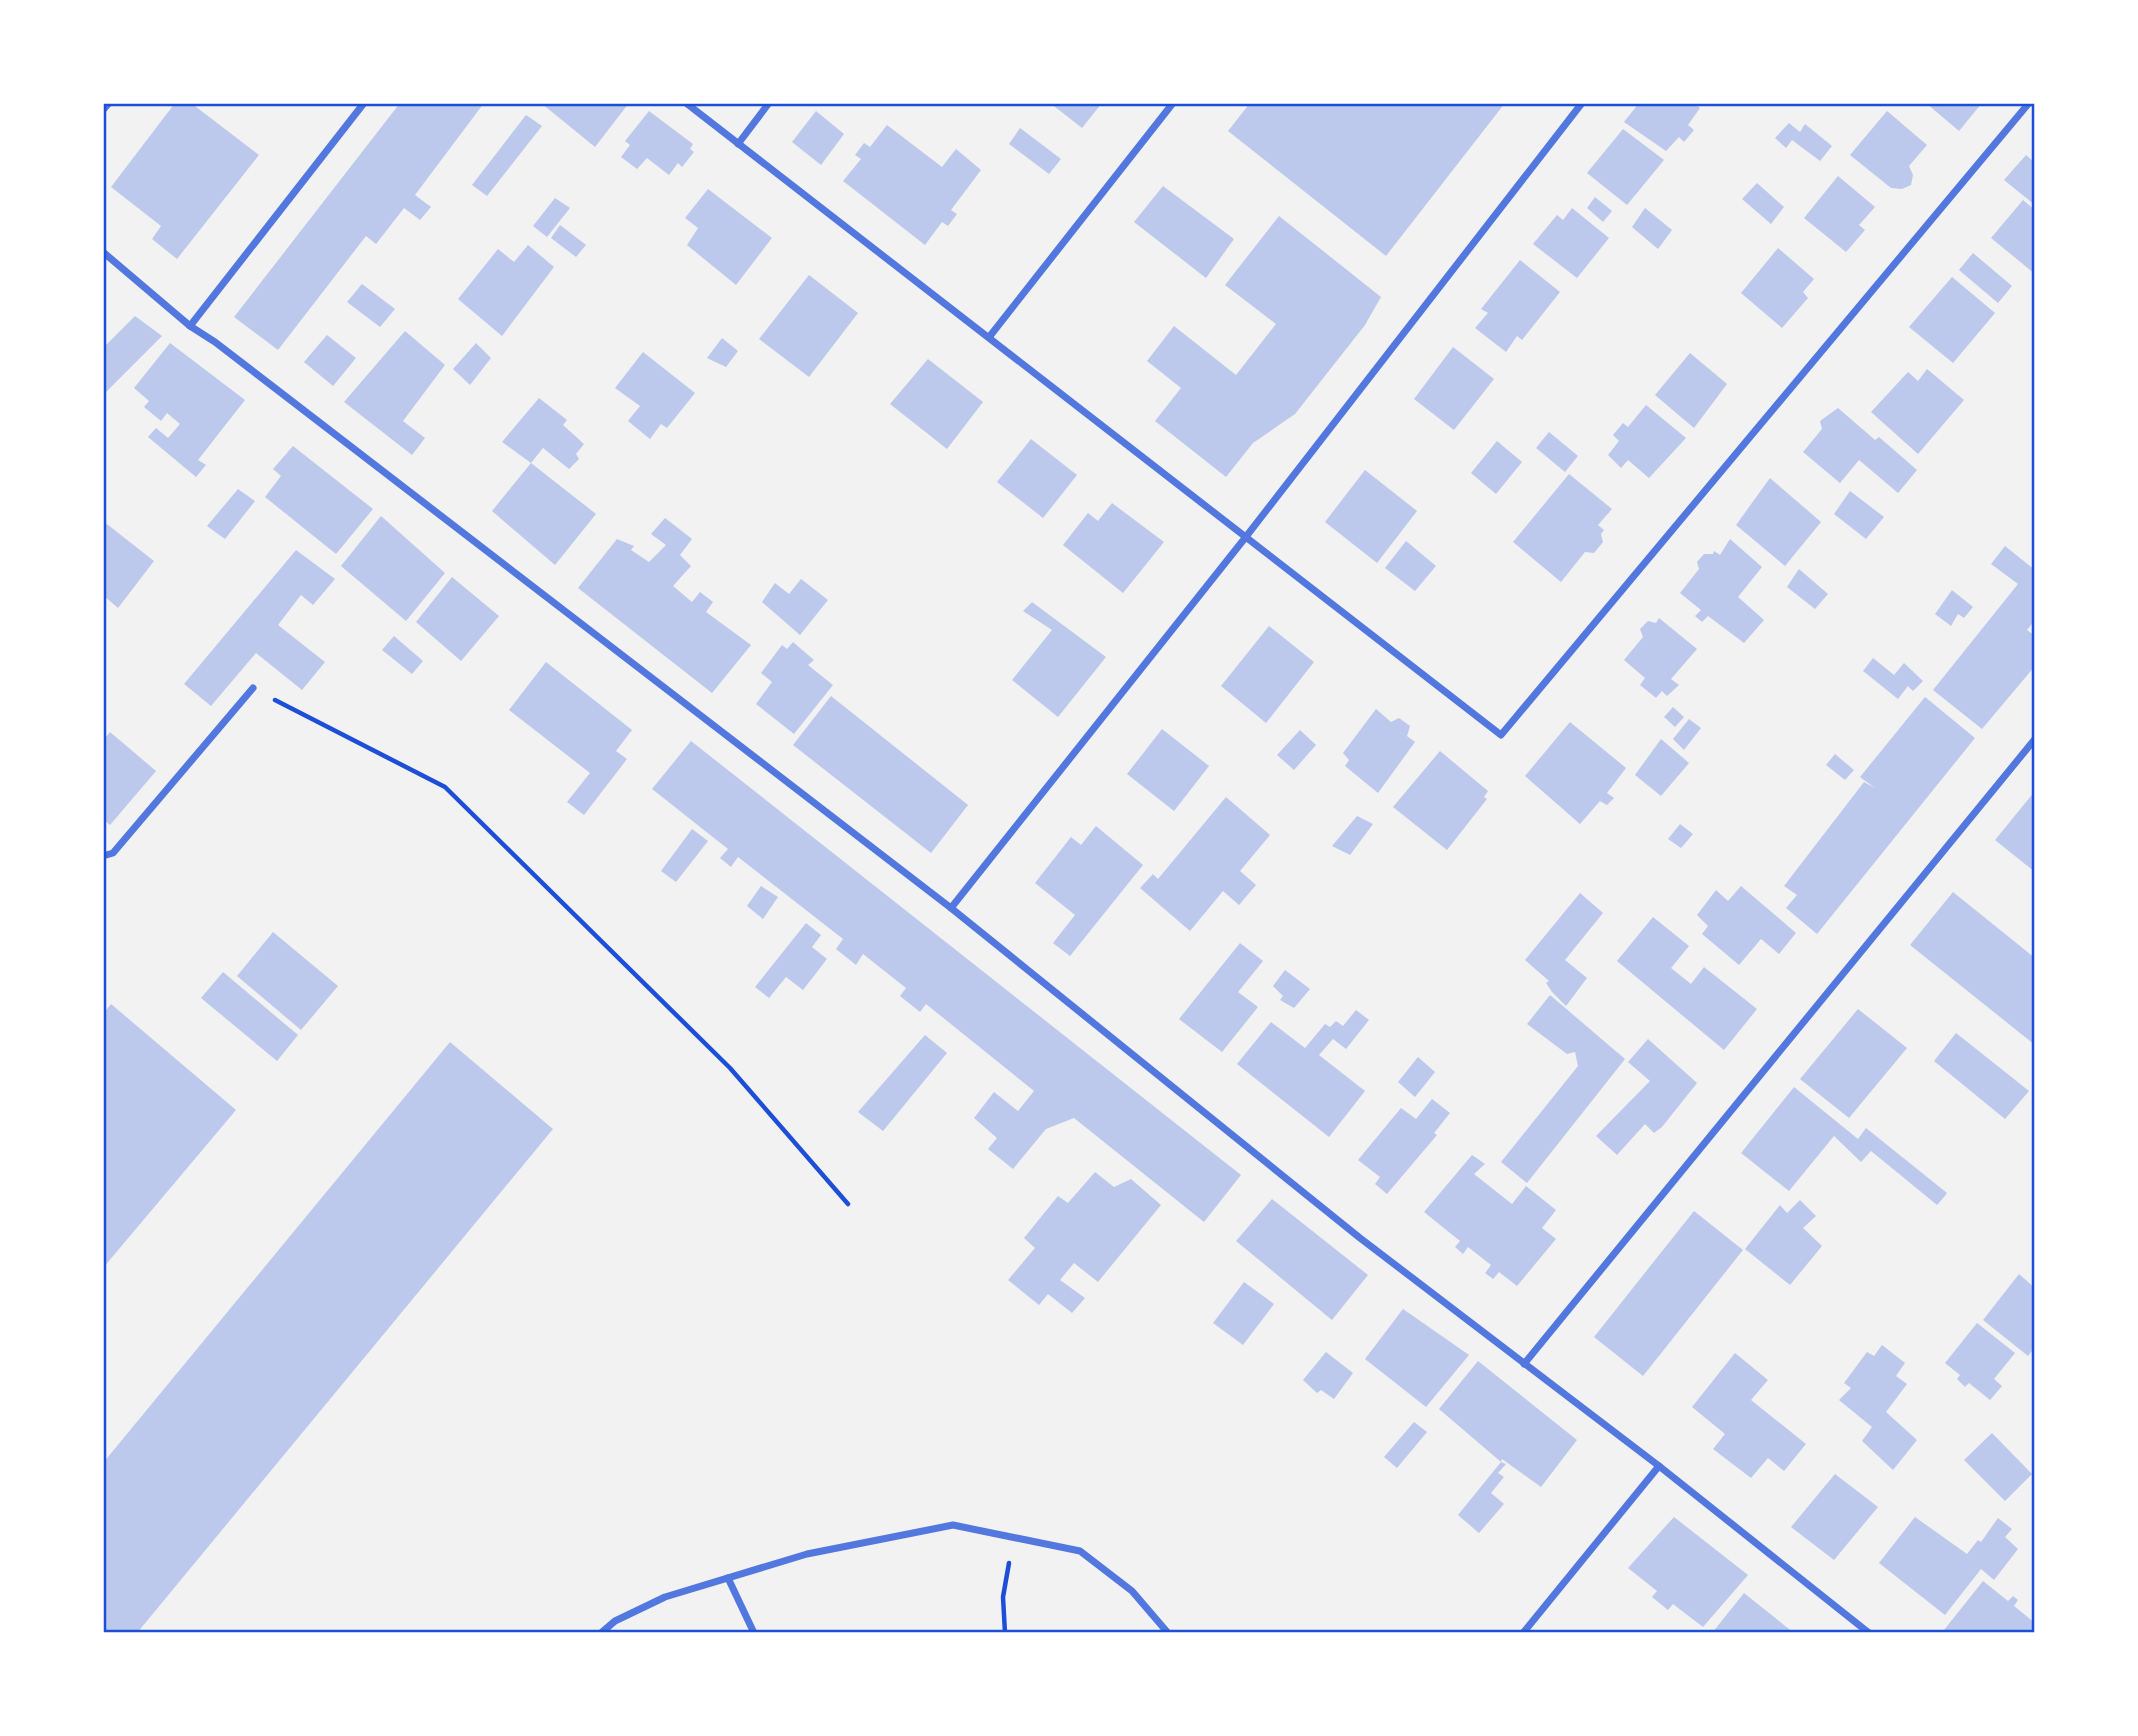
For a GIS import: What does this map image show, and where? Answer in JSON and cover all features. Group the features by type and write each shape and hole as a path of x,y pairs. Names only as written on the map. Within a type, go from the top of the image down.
{"street":[{"path":"103,110 108,103"},
{"path":"190,326 364,103"},
{"path":"686,103 990,336 1245,538 1501,735 2029,103"},
{"path":"738,144 769,103"},
{"path":"990,336 1173,103"},
{"path":"951,908 1245,538 1582,103"},
{"path":"103,252 190,326 951,908 1360,1238 1659,1465 1869,1633"},
{"path":"103,856 113,853 253,688"},
{"path":"1524,1364 2035,739"},
{"path":"1523,1633 1659,1465"},
{"path":"601,1633 615,1621 665,1597 807,1554 953,1525 1080,1551 1132,1591 1168,1633"},
{"path":"728,1578 754,1633"}],"path":[{"path":"253,688 445,788 730,1068 848,1203"},
{"path":"1005,1633 1003,1597 1013,1538"}],"building":[{"path":"175,103 191,103 259,155 177,259 152,239 161,226 111,187"},
{"path":"400,103 484,103 415,195 431,207 420,220 404,208 376,244 366,236 278,350 234,317"},
{"path":"541,103 629,103 595,147"},
{"path":"1050,103 1102,103 1082,128"},
{"path":"1250,103 1505,103 1386,256 1228,131"},
{"path":"1639,103 1694,103 1700,108 1688,125 1694,130 1684,142 1679,137 1666,151 1624,122"},
{"path":"1926,103 1982,103 1959,131"},
{"path":"649,111 693,144 690,149 694,152 682,167 678,163 669,175 647,158 637,169 621,157 630,145 625,141"},
{"path":"816,111 844,134 821,165 792,142"},
{"path":"1887,111 1927,145 1909,166 1913,175 1911,185 1902,189 1891,188 1850,155"},
{"path":"526,115 542,126 487,196 472,185"},
{"path":"1789,123 1800,132 1805,124 1832,146 1820,161 1792,140 1786,148 1775,138"},
{"path":"887,125 942,167 956,149 981,170 951,210 957,214 948,226 942,222 925,245 843,181 861,159 855,155 864,143 870,147"},
{"path":"1020,128 1061,159 1049,174 1009,144"},
{"path":"1623,129 1664,160 1627,205 1587,173"},
{"path":"2026,155 2035,163 2035,205 2004,180"},
{"path":"1838,176 1875,207 1859,225 1865,230 1846,252 1804,218"},
{"path":"1757,183 1784,207 1771,224 1742,199"},
{"path":"1163,186 1234,239 1206,278 1134,222"},
{"path":"708,189 772,238 736,285 687,245 698,228 685,218"},
{"path":"1595,197 1612,211 1603,222 1587,208"},
{"path":"555,198 570,208 547,237 533,226"},
{"path":"2023,200 2035,210 2035,274 1991,238"},
{"path":"1572,208 1609,238 1577,278 1533,244 1557,215 1563,220"},
{"path":"1645,208 1672,230 1658,249 1632,227"},
{"path":"1279,216 1381,297 1365,325 1295,414 1253,443 1226,477 1155,421 1181,388 1147,361 1174,326 1236,375 1276,324 1225,285"},
{"path":"560,225 586,245 576,257 551,238"},
{"path":"528,245 554,267 502,336 458,299 498,249 514,262"},
{"path":"1778,248 1814,279 1803,292 1808,298 1782,328 1741,293"},
{"path":"1973,253 2012,286 1998,303 1959,270"},
{"path":"1520,260 1560,292 1522,340 1517,336 1506,352 1475,328 1488,313 1481,309"},
{"path":"809,275 858,313 809,377 759,339"},
{"path":"1952,277 1995,313 1953,363 1909,327"},
{"path":"362,284 395,309 380,327 347,302"},
{"path":"135,316 162,336 103,395 103,348"},
{"path":"405,331 445,365 403,421 425,438 412,455 344,402"},
{"path":"327,335 356,358 333,386 304,362"},
{"path":"722,338 738,351 726,367 707,358"},
{"path":"170,343 245,400 198,460 206,465 196,477 148,437 156,428 168,438 180,424 167,413 161,421 144,407 149,401 134,388"},
{"path":"476,343 491,358 470,385 453,369"},
{"path":"1453,347 1494,379 1454,430 1414,399"},
{"path":"643,352 695,393 667,428 661,424 650,439 628,421 640,406 615,388"},
{"path":"1690,353 1727,384 1694,428 1655,395"},
{"path":"928,359 983,402 947,449 890,404"},
{"path":"1927,369 1964,400 1918,454 1871,412 1908,372 1918,381"},
{"path":"539,398 567,420 563,425 584,444 576,454 579,459 569,469 543,448 531,463 502,442"},
{"path":"1646,405 1686,438 1649,478 1628,460 1621,468 1608,455 1619,441 1613,435 1623,423 1628,427"},
{"path":"1838,408 1875,440 1879,437 1917,470 1898,493 1859,460 1840,483 1803,452 1822,429 1820,421"},
{"path":"1549,432 1578,456 1565,472 1536,448"},
{"path":"1031,439 1077,475 1043,518 997,482"},
{"path":"1497,441 1522,462 1496,494 1471,473"},
{"path":"293,446 373,509 336,554 265,497 281,476 273,469"},
{"path":"531,463 596,514 555,565 492,511"},
{"path":"1365,470 1417,511 1377,563 1325,522"},
{"path":"1569,474 1612,509 1598,525 1604,530 1601,534 1603,542 1594,553 1585,552 1561,582 1513,542"},
{"path":"1770,478 1821,522 1785,566 1736,525"},
{"path":"238,489 255,501 225,539 207,526"},
{"path":"1850,491 1884,517 1866,539 1834,514"},
{"path":"1112,503 1164,542 1123,593 1063,545 1088,513 1098,521"},
{"path":"381,516 445,573 406,621 341,566"},
{"path":"665,518 692,539 680,555 691,566 673,586 692,602 700,592 713,602 706,612 751,645 712,693 578,588 617,539 634,546 631,550 649,562 666,545 651,534"},
{"path":"103,521 154,561 118,608 103,595"},
{"path":"1730,539 1762,567 1738,597 1764,620 1744,643 1708,616 1702,622 1695,616 1701,610 1680,593 1699,569 1697,562 1704,554 1713,554 1714,551 1720,555"},
{"path":"1406,541 1436,566 1415,591 1385,568"},
{"path":"2005,546 2035,570 2035,620 2027,630 2035,636 2035,666 1982,729 1933,690 2018,584 1991,564"},
{"path":"296,550 335,579 313,605 301,595 278,625 325,662 302,690 256,653 211,706 184,684"},
{"path":"1799,569 1828,594 1815,609 1787,587"},
{"path":"452,577 499,616 461,661 416,622"},
{"path":"801,579 828,600 800,635 762,602 775,583 789,594"},
{"path":"1952,590 1973,607 1964,618 1958,614 1951,626 1935,614"},
{"path":"1032,602 1106,657 1058,717 1012,680 1052,630 1023,611"},
{"path":"1659,618 1697,649 1671,679 1679,685 1667,696 1662,691 1656,698 1640,685 1645,678 1624,660 1643,637 1640,629 1648,621 1656,623"},
{"path":"1269,626 1314,662 1266,723 1221,686"},
{"path":"394,636 423,661 412,674 382,650"},
{"path":"793,642 814,660 808,665 833,685 794,734 756,704 772,682 761,673 782,645 787,649"},
{"path":"1873,658 1894,675 1904,663 1923,681 1913,691 1908,686 1898,699 1863,671"},
{"path":"546,662 632,730 616,751 627,759 584,815 567,802 590,773 509,710"},
{"path":"831,696 968,805 931,853 793,745"},
{"path":"1925,697 1975,738 1817,934 1786,908 1797,895 1784,886 1864,782 1875,788 1860,777"},
{"path":"1673,707 1684,717 1675,727 1664,717"},
{"path":"1376,709 1391,722 1399,718 1410,726 1407,736 1415,742 1378,793 1345,766 1349,760 1343,753"},
{"path":"1689,719 1701,728 1684,750 1673,739"},
{"path":"1570,722 1626,768 1607,793 1614,798 1607,805 1600,801 1580,824 1525,776"},
{"path":"1162,729 1209,766 1174,811 1127,774"},
{"path":"1300,730 1316,745 1294,770 1277,755"},
{"path":"110,732 156,771 110,825 103,819 103,741"},
{"path":"1661,739 1689,763 1661,796 1635,775"},
{"path":"691,741 1241,1175 1204,1222 1074,1118 1046,1129 1013,1169 988,1149 997,1138 974,1118 994,1092 1018,1111 1034,1091 926,1004 920,1012 900,996 906,988 863,954 856,965 836,949 843,939 738,857 731,867 720,858 728,849 652,789"},
{"path":"1440,751 1488,791 1484,797 1487,799 1447,850 1393,807"},
{"path":"1835,754 1854,770 1845,780 1826,765"},
{"path":"2035,791 2035,872 1995,840"},
{"path":"1226,797 1270,835 1240,871 1256,885 1239,905 1223,891 1190,931 1140,888 1153,874 1158,879"},
{"path":"1357,816 1373,824 1350,855 1332,846"},
{"path":"1680,824 1693,834 1681,848 1668,839"},
{"path":"1096,826 1143,865 1070,956 1053,943 1075,915 1035,883 1071,837 1081,845"},
{"path":"692,829 708,841 676,882 661,871"},
{"path":"761,886 778,897 763,919 747,906"},
{"path":"1741,886 1796,933 1779,954 1761,939 1739,965 1702,934 1708,926 1697,915 1716,890 1728,901"},
{"path":"1953,892 2035,958 2035,1045 1910,945"},
{"path":"1580,893 1603,913 1565,960 1587,978 1566,1006 1552,992 1546,983 1549,981 1525,960"},
{"path":"1653,917 1689,946 1671,968 1691,984 1704,967 1757,1009 1724,1050 1617,961"},
{"path":"806,923 821,935 812,947 827,959 803,990 786,977 769,998 755,987"},
{"path":"273,932 338,986 301,1030 237,976"},
{"path":"1240,943 1263,961 1238,992 1258,1007 1222,1052 1179,1019"},
{"path":"1285,970 1310,989 1294,1008 1280,1000 1283,996 1273,986"},
{"path":"223,972 298,1035 277,1061 201,998"},
{"path":"1550,995 1625,1059 1527,1183 1501,1162 1578,1066 1575,1052 1567,1054 1527,1024"},
{"path":"111,1004 236,1110 103,1268 103,1014"},
{"path":"1858,1009 1907,1048 1849,1118 1800,1079"},
{"path":"1356,1010 1369,1020 1346,1049 1333,1039 1319,1055 1365,1091 1329,1137 1237,1064 1271,1022 1305,1048 1325,1024 1330,1027 1336,1021 1343,1026"},
{"path":"1956,1033 2029,1091 2005,1119 1934,1061"},
{"path":"925,1035 947,1053 883,1131 858,1112"},
{"path":"1648,1039 1697,1083 1662,1127 1654,1133 1645,1124 1617,1155 1596,1136 1650,1081 1628,1062"},
{"path":"450,1042 553,1129 137,1633 103,1633 103,1463"},
{"path":"1418,1057 1435,1072 1415,1097 1398,1082"},
{"path":"1794,1087 1858,1139 1866,1128 1947,1193 1937,1205 1871,1151 1861,1162 1834,1136 1789,1191 1741,1153"},
{"path":"1432,1099 1450,1113 1434,1133 1437,1135 1387,1194 1375,1184 1380,1177 1358,1160 1401,1108 1416,1119"},
{"path":"1472,1155 1485,1164 1474,1174 1512,1204 1526,1186 1556,1210 1542,1228 1556,1239 1517,1286 1499,1272 1493,1279 1485,1273 1491,1265 1468,1247 1463,1254 1455,1247 1460,1241 1424,1212"},
{"path":"1095,1172 1114,1187 1131,1179 1161,1205 1098,1282 1074,1263 1060,1280 1085,1298 1072,1313 1048,1294 1039,1305 1008,1280 1035,1248 1024,1238 1058,1196 1068,1203"},
{"path":"1272,1199 1368,1275 1332,1320 1236,1241"},
{"path":"1800,1200 1816,1216 1803,1228 1822,1246 1790,1285 1745,1249 1780,1205 1787,1213"},
{"path":"1694,1211 1743,1250 1643,1376 1594,1337"},
{"path":"2019,1274 2035,1288 2035,1347 2028,1356 1983,1320"},
{"path":"1244,1282 1274,1304 1243,1345 1213,1323"},
{"path":"1403,1309 1469,1355 1426,1407 1365,1359"},
{"path":"1977,1323 2015,1353 1994,1379 2002,1386 1990,1400 1969,1383 1965,1387 1957,1379 1960,1375 1945,1363"},
{"path":"1882,1345 1905,1363 1896,1376 1907,1384 1886,1412 1917,1440 1893,1470 1862,1441 1872,1427 1839,1400 1851,1388 1844,1383 1867,1352 1874,1356"},
{"path":"1326,1352 1353,1373 1334,1399 1321,1390 1317,1393 1303,1380"},
{"path":"1735,1353 1768,1380 1751,1400 1806,1444 1784,1471 1768,1458 1751,1478 1713,1449 1725,1434 1692,1407"},
{"path":"1478,1361 1577,1440 1541,1487 1502,1459 1501,1462 1439,1409"},
{"path":"1414,1422 1427,1432 1397,1468 1384,1457"},
{"path":"1992,1433 2032,1474 2005,1501 1964,1460"},
{"path":"1501,1462 1506,1464 1498,1473 1504,1477 1491,1493 1504,1504 1479,1533 1458,1515"},
{"path":"1835,1474 1878,1507 1834,1560 1791,1527"},
{"path":"1674,1517 1748,1575 1703,1627 1673,1604 1668,1610 1652,1597 1657,1591 1628,1568"},
{"path":"1915,1517 1967,1554 1978,1540 1981,1542 1998,1518 2012,1529 2005,1537 2018,1549 1994,1580 1981,1569 1945,1615 1879,1563"},
{"path":"1983,1581 2008,1601 2013,1596 2018,1600 2014,1606 2035,1623 2035,1633 1944,1630"},
{"path":"1744,1593 1794,1633 1712,1633"}]}
